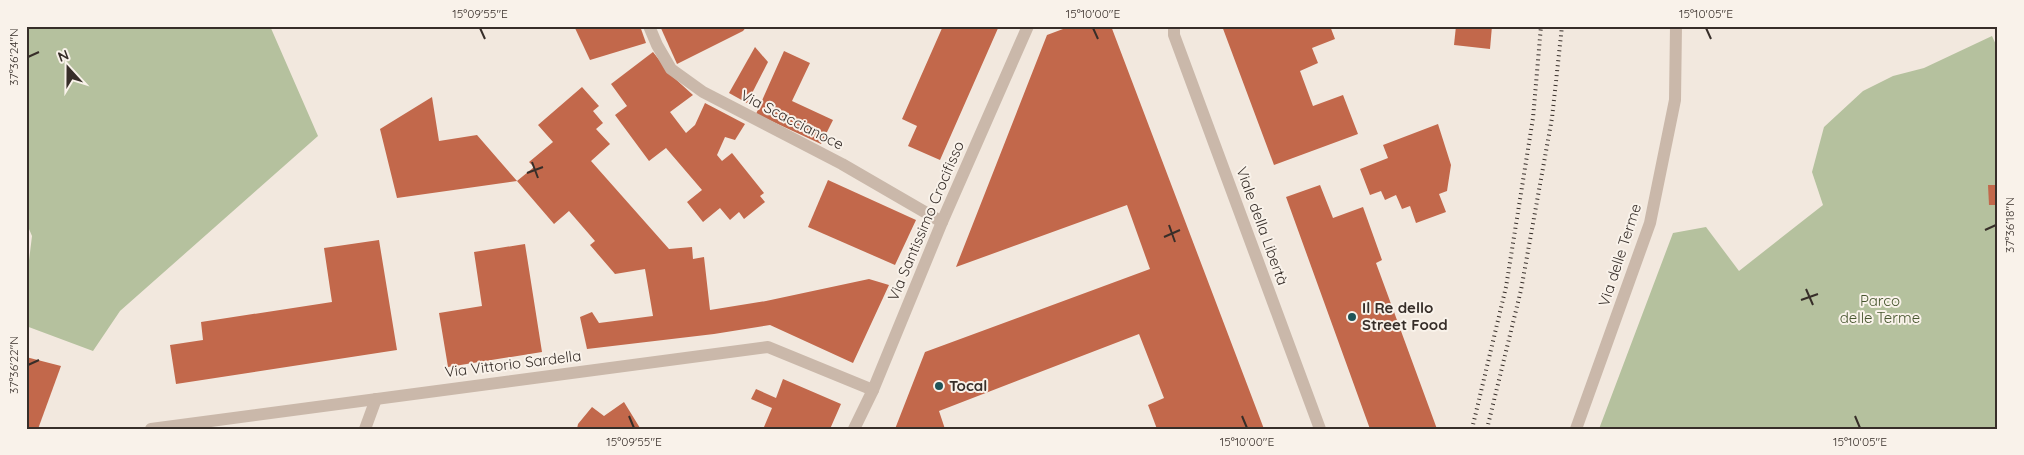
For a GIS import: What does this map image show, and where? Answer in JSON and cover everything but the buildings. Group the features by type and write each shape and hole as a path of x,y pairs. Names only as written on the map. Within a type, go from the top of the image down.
{"street":[{"name":"Via Scaccianoce","path":"649,26 657,45 671,69 703,92 842,164 942,222"},
{"name":"Via Santissimo Crocifisso","path":"854,429 873,390 942,222 1028,26"},
{"name":"Via delle Terme","path":"1576,429 1650,223 1675,100 1676,26"},
{"name":"Viale della Libertà","path":"1171,29 1320,429"},
{"name":"Via Vittorio Sardella","path":"151,429 768,347 873,390"},
{"path":"365,429 376,398"}],"green space":[{"path":"26,26 270,26 318,136 120,311 93,351 26,326 26,285 32,236 26,222"},
{"name":"Parco delle Terme","path":"1992,36 1998,49 1998,429 1599,429 1673,233 1706,227 1739,271 1823,205 1812,172 1824,127 1863,91 1893,76 1924,68"}],"railway":[{"path":"1472,429 1506,287 1533,118 1541,26"},
{"path":"1487,429 1521,290 1552,118 1562,26"}],"place":[{"name":"Il Re dello Street Food","path":"1352,317"},
{"name":"Tocal","path":"939,386"}]}
